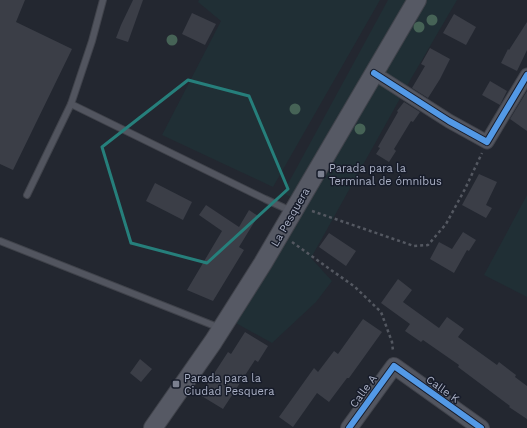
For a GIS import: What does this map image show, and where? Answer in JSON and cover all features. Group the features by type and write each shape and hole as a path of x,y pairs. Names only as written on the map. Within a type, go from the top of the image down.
{"main road":[{"name":"La Pesquera","path":"153,428 263,263 416,0"}],"street":[{"path":"374,73 449,121 488,142 527,75"},
{"name":"Calle A","path":"349,428 394,366"},
{"name":"Calle K","path":"394,366 481,428"}],"lane":[{"path":"27,195 71,104 92,41 103,0"},
{"path":"71,104 265,199 295,208"},
{"path":"0,241 221,328"}],"path":[{"path":"295,208 414,246 428,245 446,224 488,142"},
{"path":"280,234 355,287 381,312 392,342 394,366"}],"highlighted area":[{"path":"188,80 249,96 288,189 207,263 131,243 102,147"}],"shaded area":[{"path":"199,0 380,0 273,187 162,135 221,21 198,2"},
{"path":"388,0 408,0 293,196 283,193"},
{"path":"426,0 457,0 412,77 311,258 332,281 316,302 272,343 234,322"},
{"path":"527,195 527,297 484,275"}],"building":[{"path":"0,0 25,0 16,22 72,49 13,170 0,164"},
{"path":"133,0 143,0 128,42 116,38"},
{"path":"192,13 216,24 205,45 182,34"},
{"path":"454,14 476,27 466,45 443,33"},
{"path":"527,22 527,50 517,71 501,63 508,49 509,50"},
{"path":"430,48 450,59 428,98 412,88 425,66 421,64"},
{"path":"490,81 507,91 500,105 482,95"},
{"path":"527,91 527,131 510,119"},
{"path":"404,102 420,112 413,122 411,121 394,149 396,151 389,162 376,154 380,148 378,147 398,112 397,111"},
{"path":"479,174 497,182 486,205 492,208 486,218 462,205"},
{"path":"155,183 192,202 183,220 146,201"},
{"path":"206,205 239,227 249,210 258,216 239,247 244,250 213,301 187,290 222,231 199,215"},
{"path":"463,232 476,240 469,251 467,250 454,273 430,259 439,242 452,249"},
{"path":"329,233 356,251 346,266 319,247"},
{"path":"398,279 412,290 403,302 439,328 447,317 464,329 458,337 497,365 499,362 527,386 527,419 509,407 510,406 458,367 459,365 423,340 421,342 405,331 410,324 381,303"},
{"path":"363,319 382,332 349,378 347,378 329,402 317,393 293,427 279,417 314,368 318,372 334,351 338,354"},
{"path":"245,332 268,346 258,362 255,360 223,409 200,395 228,352 231,354"},
{"path":"140,359 152,369 141,382 130,373"}],"cycle path":[{"path":"374,73 449,121 487,142 527,75"},
{"path":"349,428 394,366 481,428"}],"place":[{"name":"Parada para la Terminal de ómnibus","path":"321,174"},
{"name":"Parada para la Ciudad Pesquera","path":"176,384"}]}
